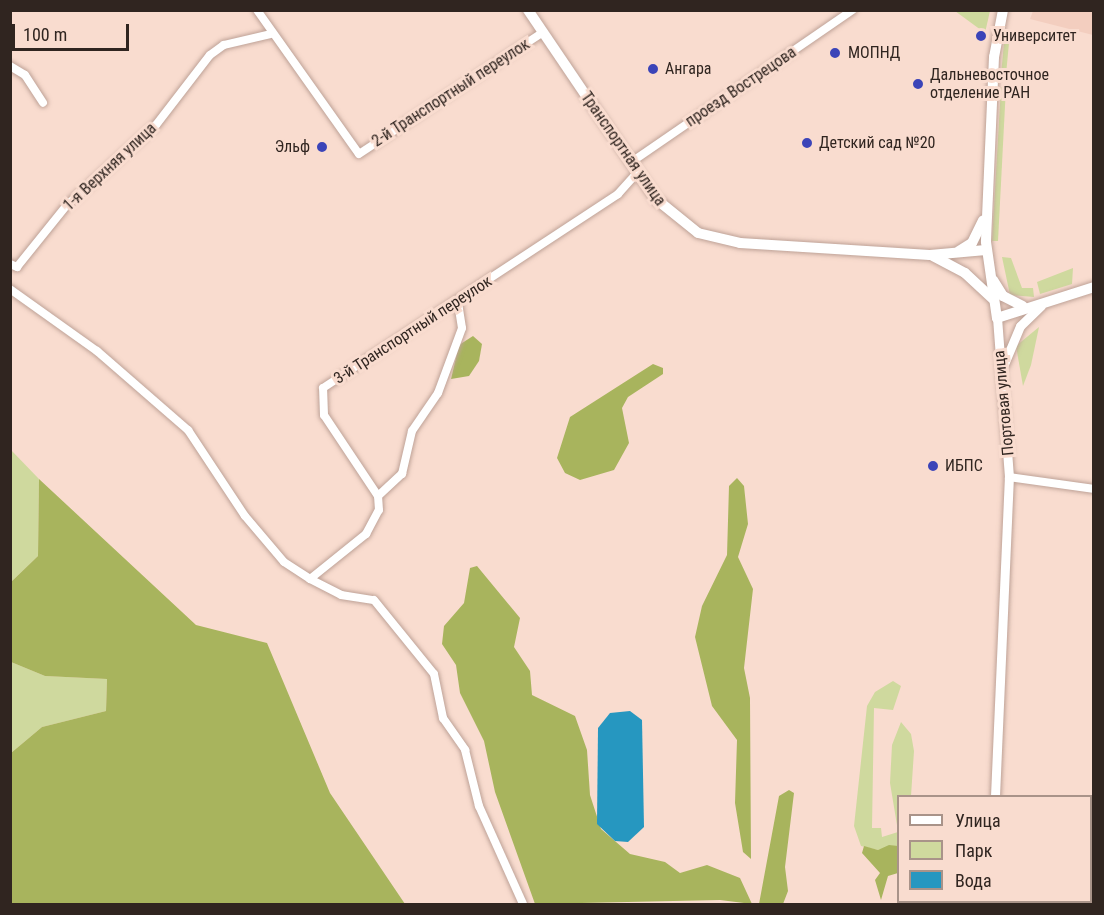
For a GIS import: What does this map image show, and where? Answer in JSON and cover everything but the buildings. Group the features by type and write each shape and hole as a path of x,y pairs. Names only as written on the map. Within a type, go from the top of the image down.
{"main road":[{"name":"Транспортная улица","path":"528,10 630,163 672,216 717,240 930,255 986,250"},
{"name":"Портовая улица","path":"996,318 986,250 987,205 994,57 1003,10"},
{"path":"952,253 972,243 987,205"},
{"name":"Транспортная улица","path":"930,255 965,273 993,299"},
{"path":"989,271 1003,296 1023,306"},
{"path":"996,318 1041,306 1094,287"},
{"path":"993,299 1023,306 1041,306"}],"street":[{"path":"257,10 271,34"},
{"name":"проезд Вострецова","path":"630,163 853,10"},
{"name":"2-й Транспортный переулок","path":"271,34 359,154 543,32"},
{"name":"1-я Верхняя улица","path":"10,264 17,267 66,206 156,125 210,55 224,45 271,34"},
{"path":"10,66 25,75 43,103"},
{"name":"3-й Транспортный переулок","path":"378,496 324,415 322,388 458,302 618,194 637,173"},
{"path":"10,289 97,351 188,430 245,516 284,562 341,595 374,600 434,674 443,718 465,750 479,806 523,904"},
{"path":"310,579 366,534 379,510 378,496 402,474 412,431 438,393 462,328 458,302"},
{"path":"1002,369 1013,337 1041,306"},
{"name":"Портовая улица","path":"995,795 1010,477 996,318"},
{"path":"1010,477 1094,489"}],"shaded area":[{"path":"1033,11 1093,11 1093,35 1030,19"}],"green space":[{"path":"955,11 990,11 985,33"},
{"path":"1005,32 1010,32 1006,75 1001,75"},
{"path":"1001,87 1006,87 998,241 992,241"},
{"path":"1002,257 1011,258 1022,288 1033,288 1034,297 1010,295"},
{"path":"1073,268 1072,284 1040,294 1037,282"},
{"path":"1039,327 1031,365 1023,386 1016,346"},
{"path":"473,336 482,344 479,361 469,376 451,379 459,345"},
{"path":"653,364 663,368 663,374 628,397 622,408 629,443 614,470 580,480 565,473 557,458 570,417"},
{"path":"11,450 39,479 38,556 11,582"},
{"path":"737,478 744,486 748,524 738,557 753,589 744,668 750,698 751,859 743,852 735,803 737,740 712,706 695,637 702,606 727,555 729,486"},
{"path":"39,479 196,625 267,643 330,793 405,904 11,904 11,753 42,727 106,711 107,679 45,676 11,662 11,582 38,556"},
{"path":"477,566 520,618 514,647 530,671 532,695 575,716 587,750 590,795 601,829 630,854 665,862 680,873 707,865 740,878 752,904 720,900 535,904 495,792 484,741 460,693 456,665 442,644 444,626 464,603 470,568"},
{"path":"11,662 45,676 107,679 106,711 42,727 11,753"},
{"path":"893,681 901,686 893,710 874,708 872,828 881,828 882,837 897,832 897,846 878,850 861,846 854,826 867,706 875,692"},
{"path":"901,722 911,734 914,751 911,795 897,795 897,825 890,783 892,745"},
{"path":"789,790 794,793 785,867 788,891 783,904 759,904 779,796"},
{"path":"889,845 897,846 897,873 888,876 881,900 875,880 880,873 862,853 864,846 878,850"}],"water":[{"path":"630,711 642,720 644,827 628,842 615,841 597,824 598,728 610,713"}],"place":[{"name":"Университет","path":"981,36"},
{"name":"МОПНД","path":"835,53"},
{"name":"Ангара","path":"653,69"},
{"name":"Дальневосточное отделение РАН","path":"918,84"},
{"name":"Детский сад №20","path":"807,143"},
{"name":"Эльф","path":"322,147"},
{"name":"ИБПС","path":"933,466"}]}
